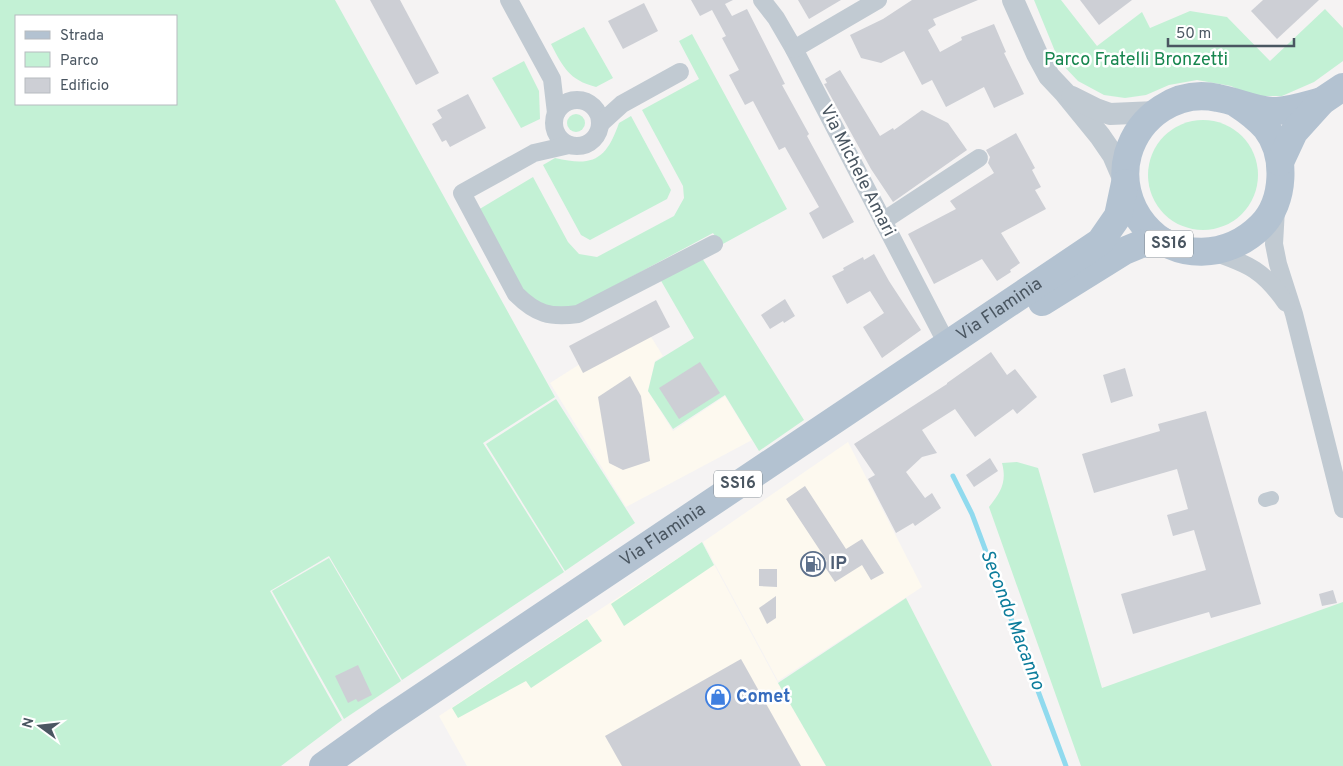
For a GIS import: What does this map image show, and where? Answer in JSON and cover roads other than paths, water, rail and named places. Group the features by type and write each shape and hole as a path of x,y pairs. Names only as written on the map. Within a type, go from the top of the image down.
{"main road":[{"name":"SS16","path":"1237,104 1252,114 1266,129 1274,142 1280,162 1280,181 1277,198 1270,215 1262,226 1231,247 1212,252 1194,252 1179,249 1164,242 1150,232 1138,218 1130,203 1125,183 1126,162 1131,143 1141,126 1156,112 1171,103 1185,98 1200,96 1218,98 1276,112 1332,94"},
{"name":"SS16","path":"1280,162 1294,132 1332,94"},
{"name":"Via Flaminia","path":"323,766 386,720 1100,242 1118,216 1125,183"},
{"name":"Via Flaminia","path":"349,766 394,732 1064,288 1124,250 1141,244 1164,242"}],"street":[{"path":"509,0 552,79 555,120 559,139 569,145"},
{"name":"Via Michele Amari","path":"762,0 776,18 794,49 947,344"},
{"path":"794,49 878,0"},
{"path":"1013,0 1049,76 1100,136 1113,155 1125,183"},
{"path":"600,124 622,104 680,72"},
{"path":"552,79 585,102 599,116 598,132 588,143 581,146 569,145 534,153 462,193 516,294 526,304 541,312 560,317 578,314 714,244"},
{"path":"1065,93 1110,114 1156,112"},
{"path":"534,153 555,120 562,105 568,101 622,104"},
{"path":"882,221 979,158"},
{"path":"1277,198 1274,244 1278,264 1294,314 1343,509"},
{"path":"1212,252 1234,259 1265,276 1294,314"}],"waterway":[{"name":"Secondo Macanno","path":"953,476 972,514 1066,766"}],"place":[{"name":"IP","path":"813,564"},
{"name":"Comet","path":"718,697"}],"park label":[{"name":"Parco Fratelli Bronzetti","path":"1136,60"}]}
